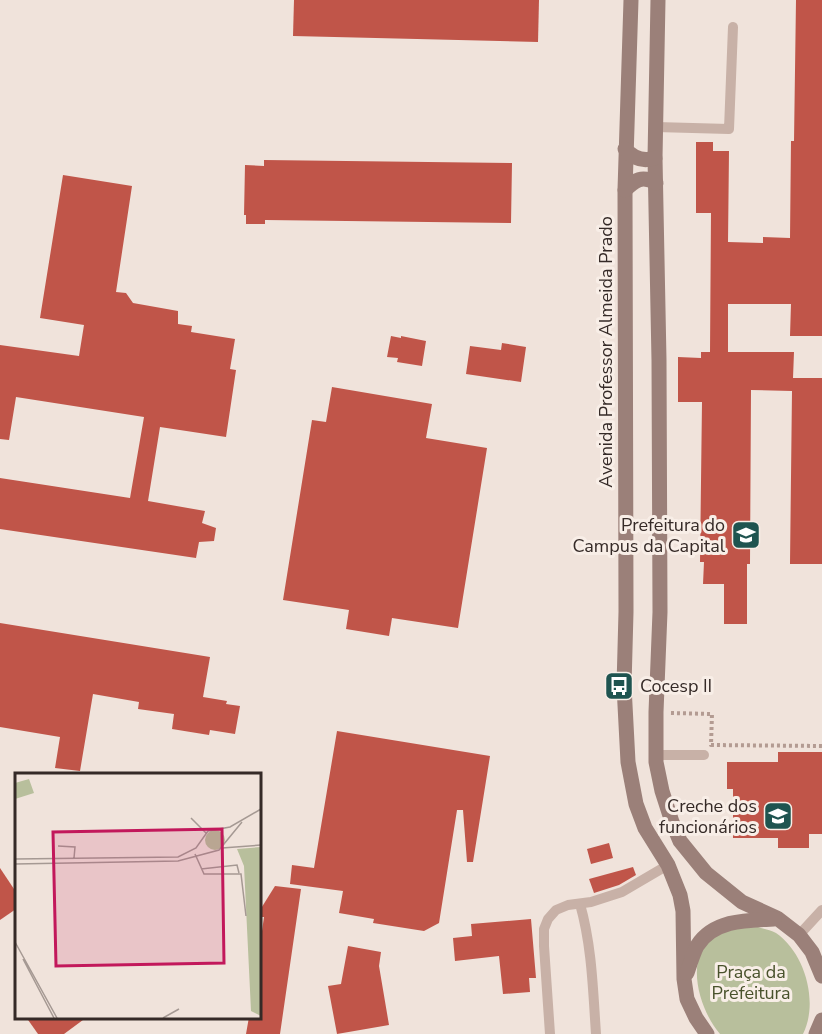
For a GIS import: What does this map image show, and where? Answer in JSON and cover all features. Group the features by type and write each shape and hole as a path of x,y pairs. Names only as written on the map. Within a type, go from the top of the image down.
{"street":[{"name":"Avenida Professor Almeida Prado","path":"631,0 625,149 626,612 624,686 628,762 636,804 645,828 668,865 680,895 683,911 684,980 687,999 707,1034"},
{"path":"658,0 655,158 660,612 656,762 662,791 680,842 706,873 742,902 777,918 799,934 812,952 822,976"},
{"path":"625,149 637,158 655,158"},
{"path":"625,190 642,178 656,183"},
{"path":"684,980 698,945 710,932 745,920 777,918"},
{"path":"816,1034 822,1020"}],"lane":[{"path":"656,127 729,129 733,27"},
{"path":"656,755 704,755"},
{"path":"550,1034 544,946 544,929 548,919 556,910 568,905 591,902 622,892 668,865"},
{"path":"580,904 585,922 596,1034"},
{"path":"799,934 822,910"}],"path":[{"path":"656,712 712,714 711,746 822,746"}],"green space":[{"name":"Praça da Prefeitura","path":"758,927 774,932 786,942 802,965 810,1008 803,1034 720,1034 706,1011 698,983 697,968 706,943 717,934 727,930"}],"building":[{"path":"294,0 539,0 538,42 293,36"},
{"path":"796,0 822,0 822,336 790,336 791,304 728,304 728,352 794,352 793,378 822,378 822,564 790,564 792,391 751,390 750,564 747,564 747,624 724,624 724,584 703,584 704,562 700,562 702,402 678,402 678,357 701,358 701,352 710,352 711,213 696,213 696,142 713,142 713,151 729,151 728,242 763,243 763,237 790,238"},
{"path":"264,160 512,163 511,223 265,220 265,224 246,224 246,215 244,215 245,165 264,166"},
{"path":"63,175 132,186 116,292 126,293 133,303 178,311 178,324 192,326 191,332 235,339 230,369 236,370 226,437 160,427 148,501 205,511 202,523 216,528 214,541 199,542 196,558 0,529 0,478 130,498 144,417 16,397 9,440 0,439 0,345 79,356 84,325 40,318"},
{"path":"391,336 426,341 422,366 397,362 398,358 387,357"},
{"path":"502,343 526,347 521,382 466,374 470,346 501,350"},
{"path":"332,387 432,404 426,438 487,448 458,628 392,618 389,636 346,629 349,610 283,600 312,420 326,422"},
{"path":"0,623 210,657 203,697 240,706 235,734 210,730 209,735 172,729 174,714 138,709 139,702 93,694 80,771 55,768 60,737 0,727"},
{"path":"337,731 490,756 473,862 467,862 463,810 457,810 439,923 424,931 373,923 374,919 339,913 343,891 290,884 292,865 314,868"},
{"name":"Creche dos funcionários","path":"778,752 822,752 822,834 809,834 809,848 778,848 778,838 733,838 733,789 727,789 727,762 778,762"},
{"path":"609,843 613,858 591,864 587,849"},
{"path":"633,867 636,875 619,885 594,893 589,879"},
{"path":"0,868 15,890 15,910 0,920"},
{"path":"275,886 301,889 280,1034 246,1034 249,1019 261,1019 261,938 264,917 261,917 261,908"},
{"path":"531,919 536,978 529,978 530,992 503,994 499,956 455,961 453,938 472,936 471,924"},
{"path":"348,946 381,952 379,966 389,1025 337,1034 328,986 341,984"},
{"path":"27,1019 84,1019 64,1034 38,1034"}],"place":[{"name":"Prefeitura do Campus da Capital","path":"746,535"},
{"name":"Cocesp II","path":"619,686"},
{"name":"Creche dos funcionários","path":"778,816"}]}
